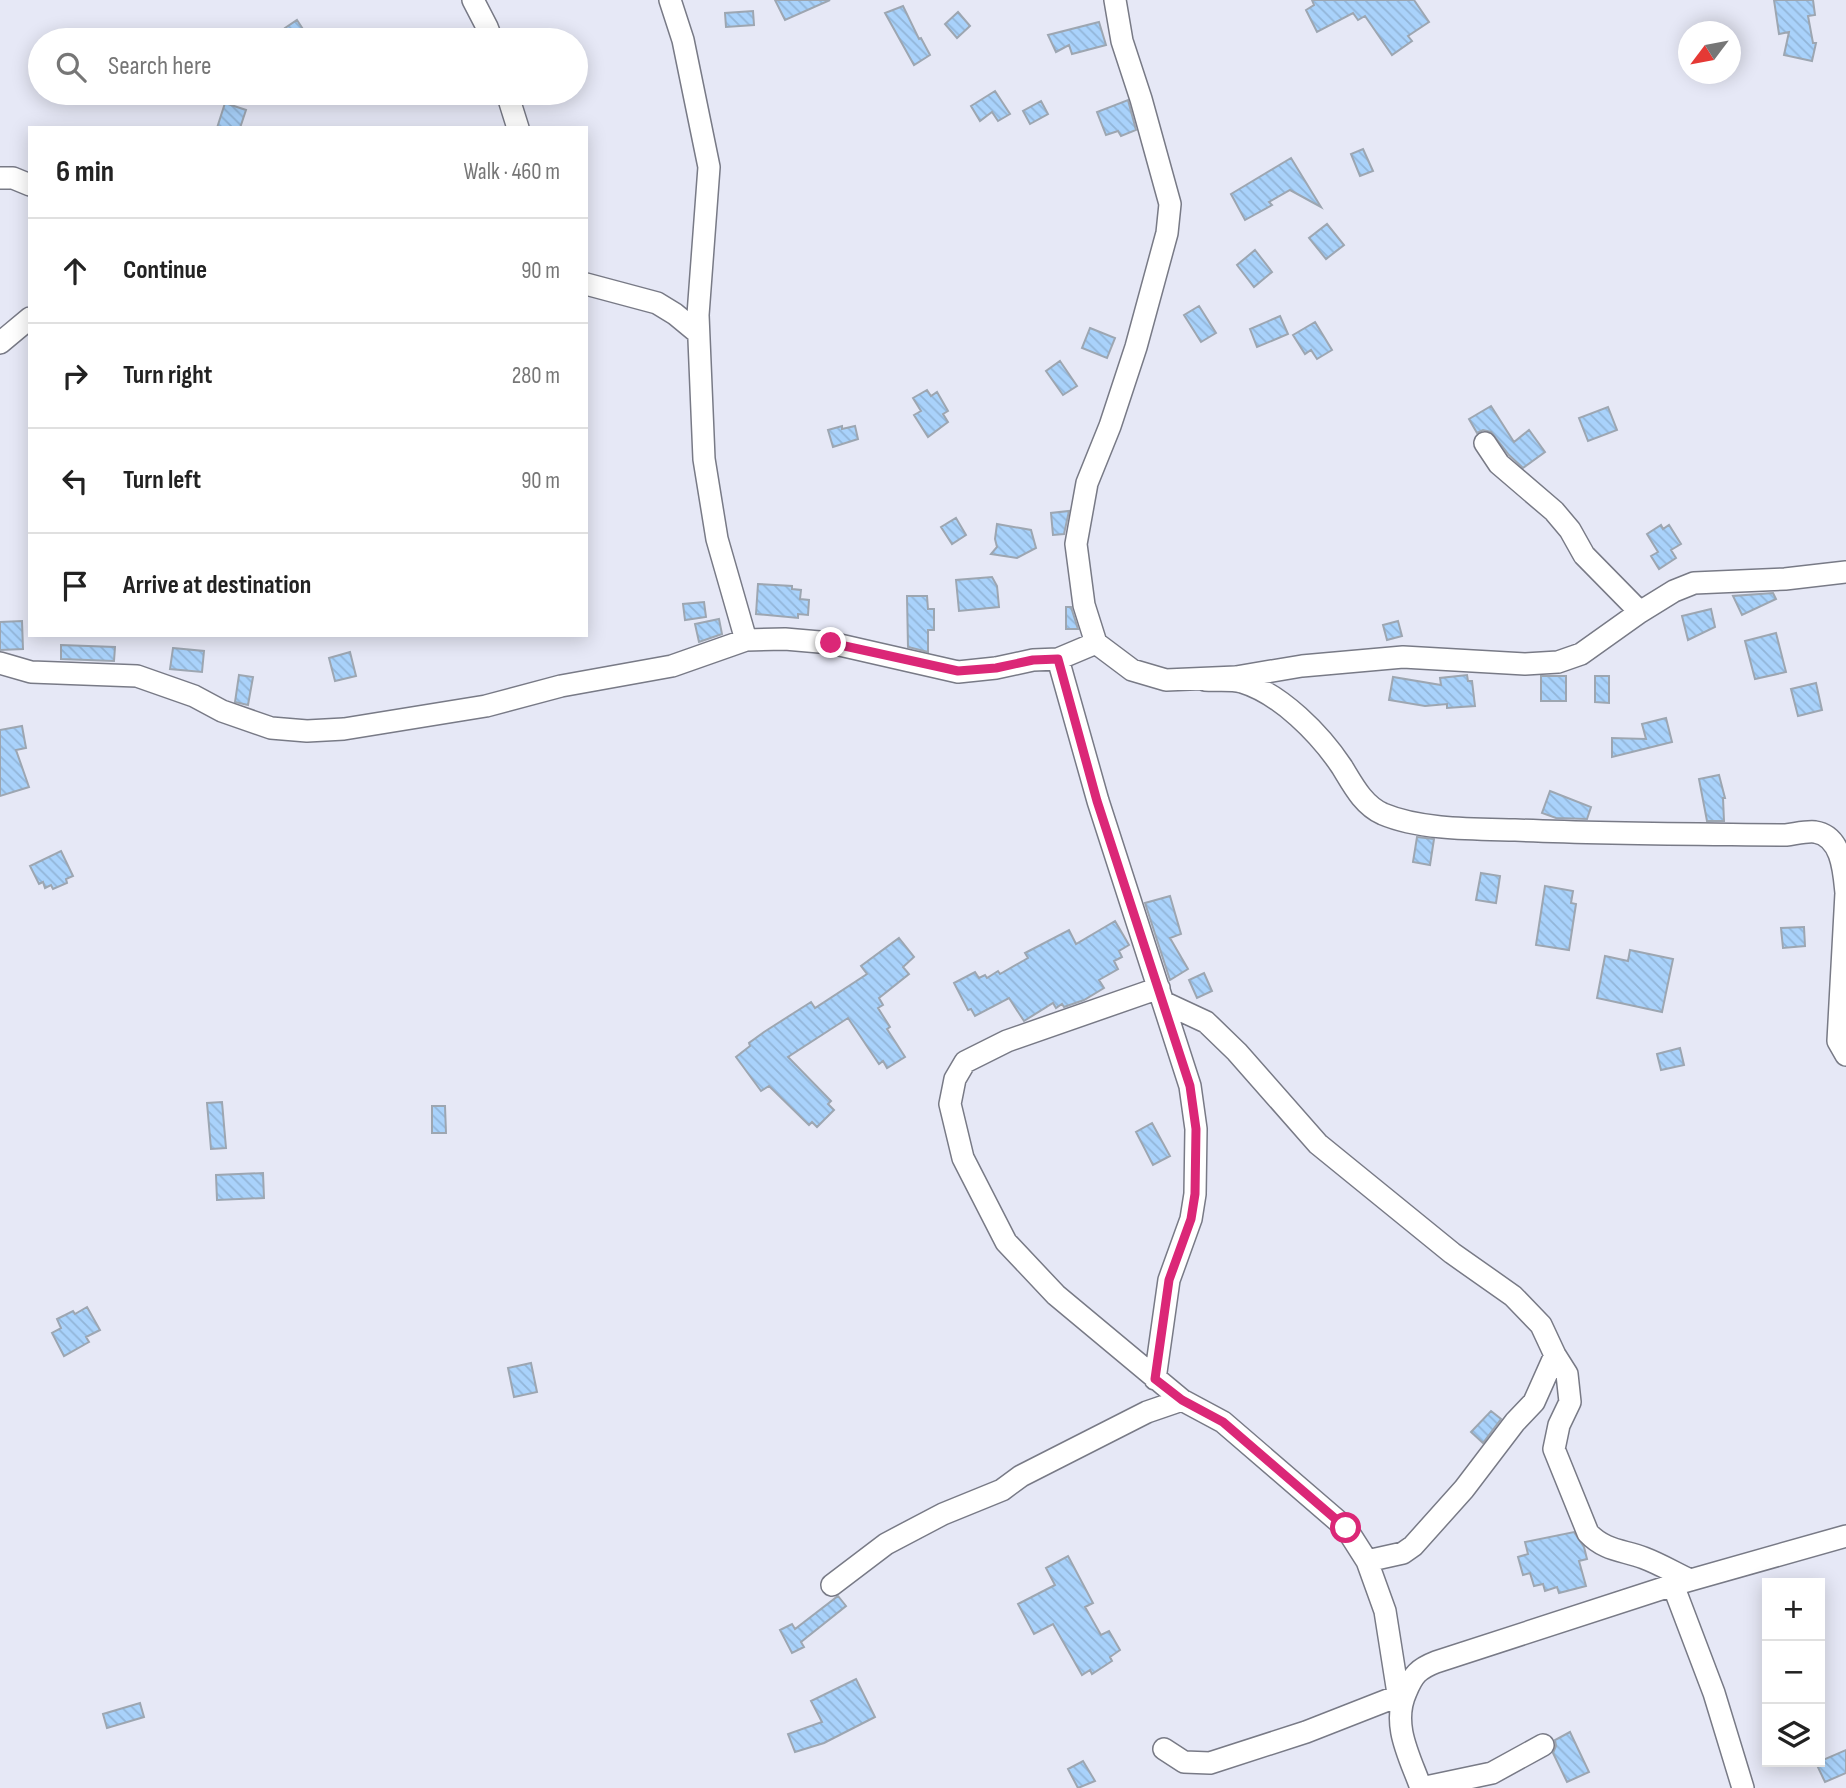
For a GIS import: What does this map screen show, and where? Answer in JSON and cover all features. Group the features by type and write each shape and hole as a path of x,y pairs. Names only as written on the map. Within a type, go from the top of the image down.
{"street":[{"path":"473,0 487,28"},
{"path":"670,0 683,40 709,167 698,333 706,472 717,539 746,639"},
{"path":"1115,0 1122,41 1142,99 1170,204 1167,233 1136,347 1110,426 1087,484 1076,544 1084,605 1096,643 1132,670 1166,680 1241,682 1273,699 1300,718 1330,749 1365,802 1383,814 1419,823 1474,829 1786,835 1817,832 1828,838 1836,848 1844,869 1846,893 1838,1041 1846,1055"},
{"path":"511,105 517,126"},
{"path":"0,178 13,178 28,184"},
{"path":"588,271 613,292"},
{"path":"588,285 657,303 698,333"},
{"path":"0,343 28,320"},
{"path":"1485,443 1500,464 1554,511 1570,530 1584,555 1640,612"},
{"path":"1205,680 1302,666 1403,657 1558,662 1581,654 1640,612 1674,591 1695,583 1785,579 1846,572"},
{"path":"0,663 31,672 137,676 271,728 307,731 344,729 486,706 561,687 672,666 746,639 831,643 958,671 1058,659 1096,643"},
{"path":"1058,659 1097,801 1190,1086 1196,1129 1195,1194 1191,1219 1169,1280 1155,1379"},
{"path":"1543,1745 1492,1773 1421,1788 1400,1730 1399,1701 1385,1612 1367,1561 1346,1528 1223,1422 1182,1400 1155,1379 1056,1295 1006,1242 964,1158 950,1104 955,1079 965,1062 1007,1041 1161,995 1206,1022 1237,1052 1318,1144 1452,1253 1513,1296 1541,1325 1567,1374 1570,1402 1559,1425 1554,1449 1588,1533 1598,1543 1612,1550 1643,1557 1682,1582 1743,1788"},
{"path":"1367,1561 1403,1553 1413,1546 1464,1489 1515,1422 1534,1402 1555,1355"},
{"path":"832,1585 886,1544 943,1514 1002,1490 1021,1476 1147,1412 1182,1400"},
{"path":"1164,1749 1184,1762 1210,1763 1399,1701 1420,1668 1682,1582 1846,1536"}],"building":[{"path":"775,0 830,0 785,20"},
{"path":"1312,0 1414,0 1429,22 1408,36 1412,41 1392,55 1365,16 1358,20 1353,13 1317,32 1306,10 1314,5"},
{"path":"1774,0 1813,0 1815,15 1808,16 1813,43 1816,43 1812,61 1784,55 1789,32 1779,34"},
{"path":"903,6 930,55 914,65 885,13"},
{"path":"753,11 754,25 726,27 725,13"},
{"path":"958,12 970,26 957,38 945,24"},
{"path":"297,20 302,28 285,28"},
{"path":"1099,22 1106,45 1072,54 1069,45 1056,52 1048,35"},
{"path":"995,91 1010,114 998,121 992,112 980,121 971,106"},
{"path":"1128,100 1136,130 1121,136 1118,131 1106,135 1097,112"},
{"path":"1041,101 1048,114 1030,124 1023,111"},
{"path":"224,105 246,110 241,126 218,126"},
{"path":"1363,149 1373,171 1360,176 1351,154"},
{"path":"1291,158 1321,207 1290,190 1269,202 1272,205 1245,220 1231,194"},
{"path":"1327,224 1344,245 1326,259 1309,238"},
{"path":"1255,250 1272,272 1254,287 1237,265"},
{"path":"1199,306 1216,333 1201,342 1184,315"},
{"path":"1280,316 1288,334 1257,347 1250,329"},
{"path":"1315,322 1332,350 1317,359 1311,350 1305,354 1293,335"},
{"path":"1090,328 1115,338 1107,358 1082,348"},
{"path":"1060,361 1077,386 1063,395 1046,371"},
{"path":"927,390 931,396 937,392 948,411 943,414 948,422 928,437 914,415 921,411 913,398"},
{"path":"1491,406 1514,442 1529,430 1545,452 1523,468 1491,432 1483,430 1477,433 1469,419"},
{"path":"1608,407 1617,430 1588,441 1579,418"},
{"path":"842,426 842,429 855,426 858,439 833,447 828,430"},
{"path":"1069,511 1064,534 1053,535 1051,513"},
{"path":"956,518 966,535 952,544 941,527"},
{"path":"997,524 1031,530 1036,548 1017,558 991,554 997,547"},
{"path":"1661,525 1663,529 1669,525 1681,544 1671,550 1676,558 1659,569 1651,556 1658,552 1647,534"},
{"path":"992,577 997,586 999,607 959,611 956,580"},
{"path":"758,584 792,586 792,589 801,590 800,599 809,600 808,615 798,614 798,618 756,614"},
{"path":"1773,593 1776,599 1742,615 1733,596"},
{"path":"907,596 927,596 928,609 934,609 934,630 928,630 928,652 908,647"},
{"path":"704,602 706,617 685,620 683,604"},
{"path":"1066,607 1071,607 1078,629 1066,629"},
{"path":"1711,609 1715,627 1688,640 1682,616"},
{"path":"719,619 722,634 699,642 695,624"},
{"path":"22,621 23,649 0,650 0,622"},
{"path":"1398,621 1402,636 1387,640 1383,625"},
{"path":"1776,633 1786,672 1755,679 1745,641"},
{"path":"61,645 115,647 114,661 61,659"},
{"path":"173,648 204,651 202,672 170,669"},
{"path":"350,652 356,676 335,681 329,658"},
{"path":"239,675 253,677 248,705 235,702"},
{"path":"1467,675 1468,681 1472,681 1475,706 1447,708 1447,704 1425,706 1389,700 1393,677 1441,685 1440,678"},
{"path":"1541,676 1566,676 1566,701 1541,701"},
{"path":"1595,676 1609,676 1609,703 1595,702"},
{"path":"1816,683 1822,710 1798,716 1791,689"},
{"path":"1666,718 1672,742 1612,757 1612,738 1646,739 1642,724"},
{"path":"22,726 26,748 16,750 29,787 0,796 0,730"},
{"path":"1719,775 1725,798 1724,821 1707,821 1699,779"},
{"path":"1550,791 1591,807 1587,819 1556,818 1542,813"},
{"path":"1417,837 1434,839 1430,865 1413,862"},
{"path":"61,851 73,876 66,879 67,883 53,889 51,885 45,888 43,882 39,884 30,866"},
{"path":"1481,873 1500,876 1496,903 1476,900"},
{"path":"1545,886 1573,891 1571,903 1576,904 1569,950 1536,945"},
{"path":"1170,896 1181,934 1170,938 1188,969 1170,980 1145,903"},
{"path":"1115,921 1129,945 1119,951 1122,957 1114,961 1118,969 1099,980 1104,988 1084,1000 1064,1007 1062,1004 1056,1008 1053,1003 1024,1021 1009,998 975,1016 971,1009 968,1010 954,983 975,972 979,978 985,975 987,978 998,971 1000,974 1028,958 1025,953 1069,930 1076,944"},
{"path":"1804,927 1805,946 1783,948 1781,928"},
{"path":"899,938 914,957 903,967 909,974 879,998 883,1005 878,1008 890,1027 887,1029 905,1057 887,1068 883,1061 879,1064 848,1018 788,1057 831,1101 828,1104 834,1110 817,1127 812,1122 809,1125 769,1086 761,1091 736,1057 764,1032 811,1002 815,1008 867,974 861,966"},
{"path":"1630,950 1673,959 1662,1012 1597,998 1605,956 1628,961"},
{"path":"1204,973 1212,991 1197,998 1189,980"},
{"path":"1680,1048 1684,1065 1661,1070 1657,1054"},
{"path":"222,1102 226,1148 211,1149 207,1103"},
{"path":"432,1106 445,1106 446,1133 432,1133"},
{"path":"1152,1123 1170,1156 1153,1165 1136,1132"},
{"path":"263,1173 264,1198 217,1200 216,1175"},
{"path":"87,1307 100,1330 86,1337 89,1342 64,1356 52,1333 61,1328 57,1319"},
{"path":"531,1363 537,1392 514,1397 508,1368"},
{"path":"1491,1411 1501,1419 1483,1443 1471,1432"},
{"path":"1574,1532 1584,1547 1587,1559 1579,1561 1586,1586 1559,1593 1557,1587 1545,1591 1543,1584 1534,1586 1530,1573 1523,1575 1518,1557 1528,1554 1525,1542"},
{"path":"1068,1556 1093,1603 1085,1607 1101,1635 1109,1631 1120,1650 1110,1657 1112,1661 1092,1674 1090,1670 1082,1675 1053,1624 1034,1634 1018,1604 1055,1585 1046,1568"},
{"path":"838,1596 846,1606 801,1642 804,1647 792,1653 780,1630 792,1624 795,1629"},
{"path":"856,1679 875,1717 824,1743 795,1752 788,1734 822,1722 811,1701"},
{"path":"140,1703 144,1717 107,1728 103,1714"},
{"path":"1570,1732 1589,1772 1567,1782 1553,1753 1555,1740"},
{"path":"1846,1750 1846,1773 1825,1782 1818,1767 1825,1767 1825,1759"},
{"path":"1083,1761 1095,1781 1078,1788 1068,1769"}],"route":[{"path":"831,643 958,671 1058,659 1097,801 1190,1086 1196,1129 1195,1194 1191,1219 1169,1280 1155,1379 1182,1400 1223,1422 1346,1528"}]}
